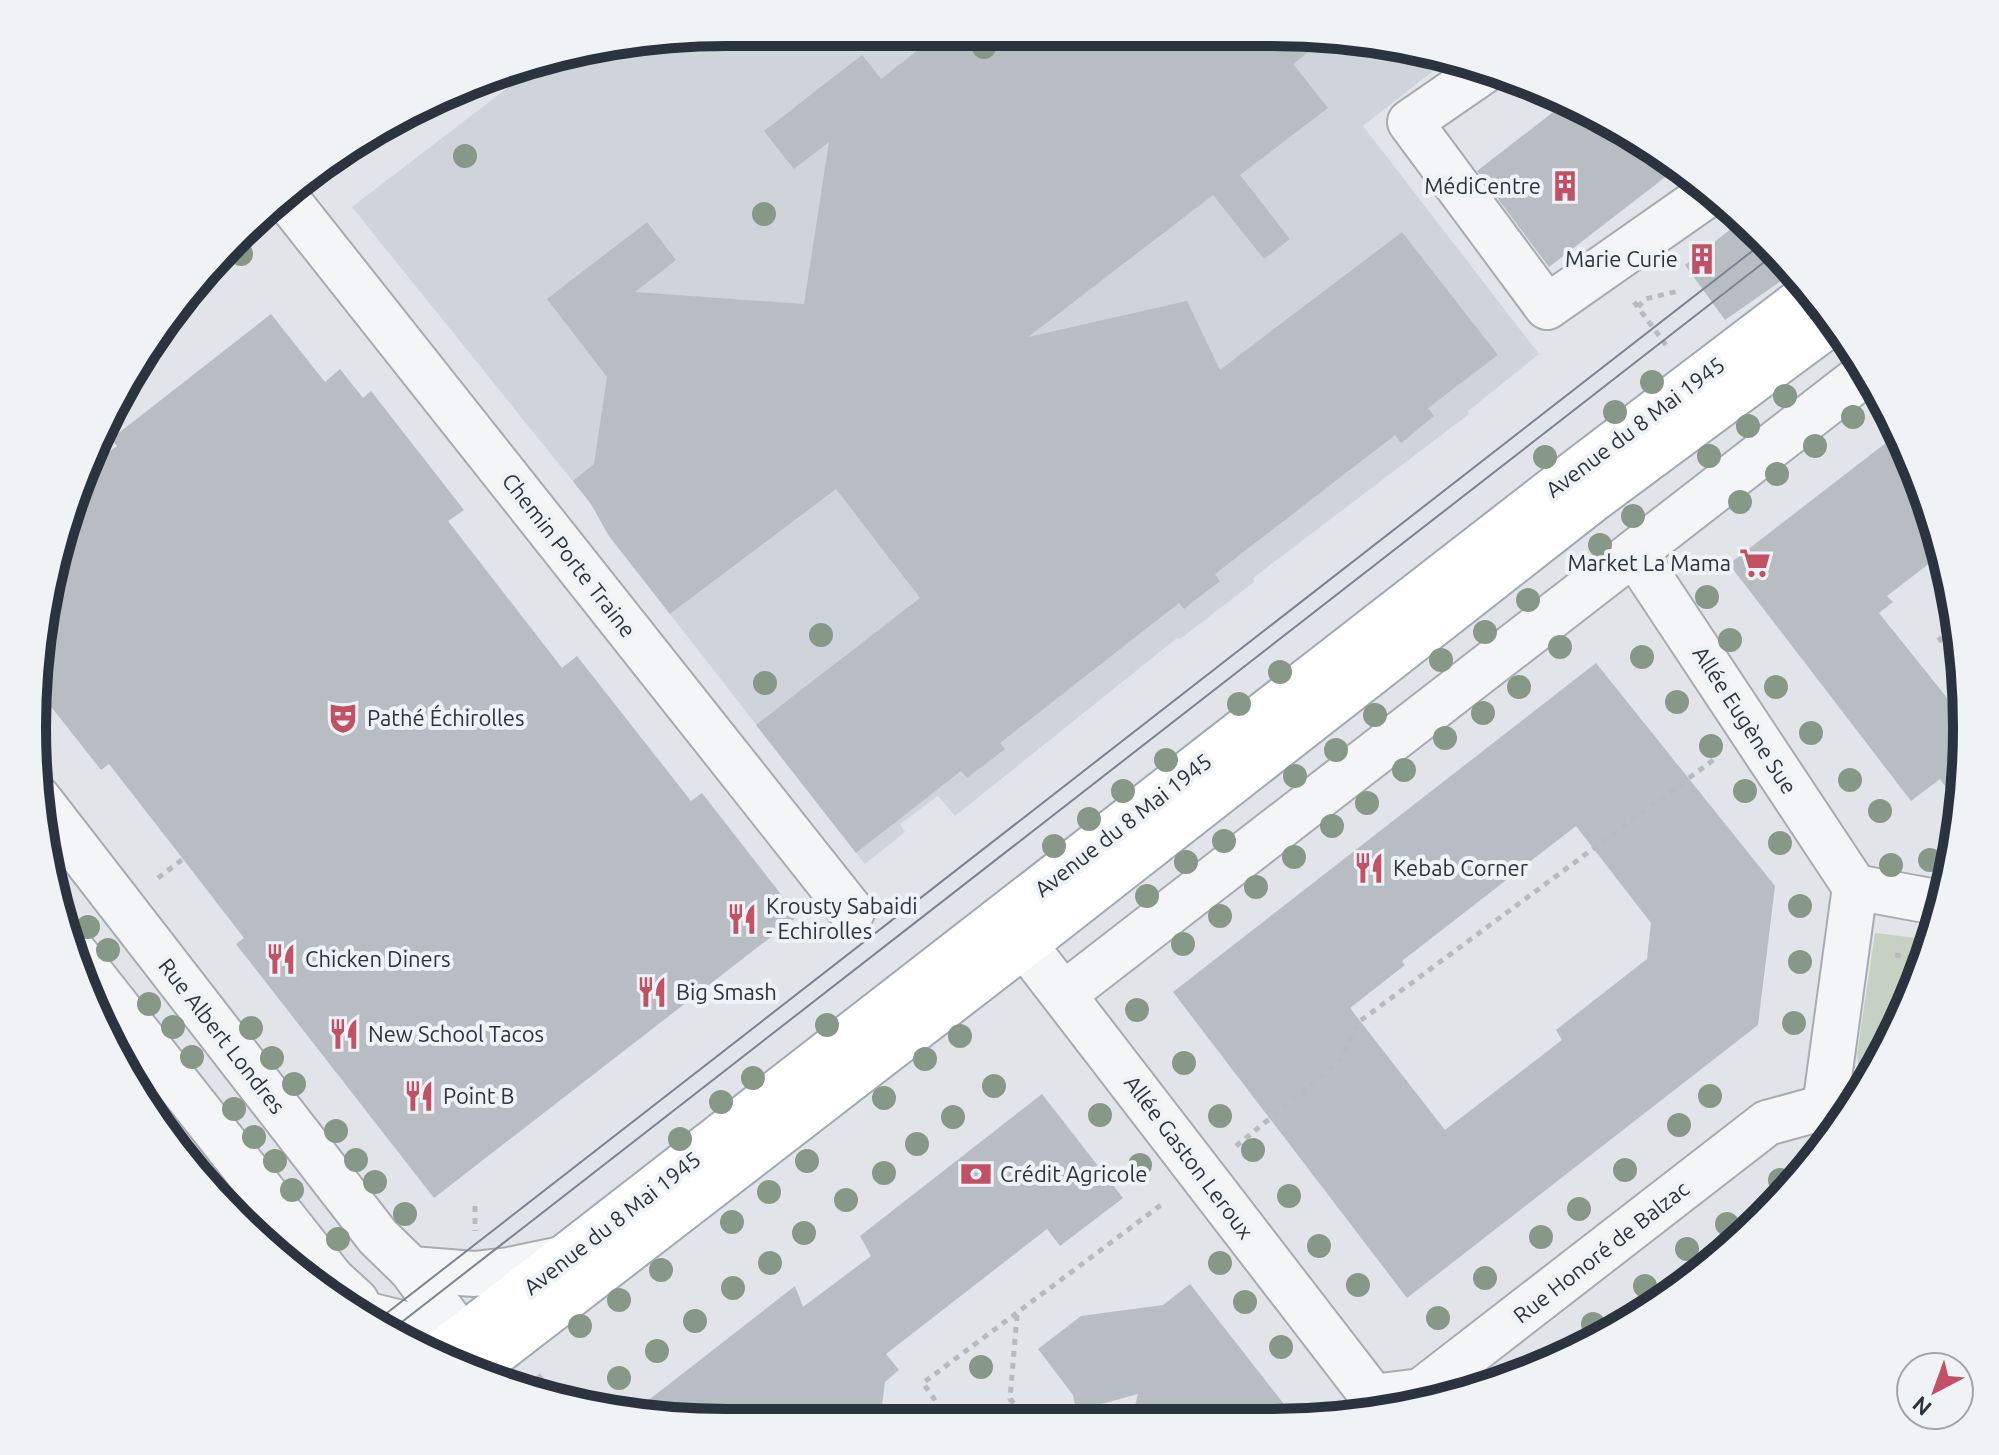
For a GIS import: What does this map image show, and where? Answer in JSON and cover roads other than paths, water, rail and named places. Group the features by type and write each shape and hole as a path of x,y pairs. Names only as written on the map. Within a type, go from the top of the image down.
{"main road":[{"name":"Avenue du 8 Mai 1945","path":"460,1354 1014,931 1563,482 1802,300"},
{"name":"Avenue du 8 Mai 1945","path":"460,1354 566,1258 1014,931 1823,329"}],"street":[{"path":"1475,77 1410,122 1547,307 1701,199"},
{"name":"Chemin Porte Traine","path":"291,204 852,912"},
{"path":"1064,994 1857,380"},
{"name":"Allée Eugène Sue","path":"1634,553 1855,887"},
{"name":"Rue Albert Londres","path":"52,816 378,1237 411,1269 456,1352"},
{"path":"1837,1107 1855,887 1931,901"},
{"name":"Allée Gaston Leroux","path":"1014,931 1202,1174 1367,1402"},
{"path":"94,977 332,1279 346,1292"},
{"name":"Rue Honoré de Balzac","path":"1404,1396 1421,1391 1767,1123 1836,1108"},
{"path":"411,1269 474,1274 566,1258"}],"tram line":[{"path":"383,1316 1755,249"},
{"path":"399,1324 1767,260"}],"place":[{"name":"MédiCentre","path":"1565,186"},
{"name":"Marie Curie","path":"1702,259"},
{"name":"Market La Mama","path":"1755,563"},
{"name":"Pathé Échirolles","path":"343,718"},
{"name":"Kebab Corner","path":"1369,868"},
{"name":"Krousty Sabaidi - Echirolles","path":"742,919"},
{"name":"Chicken Diners","path":"281,959"},
{"name":"Big Smash","path":"652,992"},
{"name":"New School Tacos","path":"344,1034"},
{"name":"Point B","path":"419,1096"},
{"name":"Crédit Agricole","path":"976,1174"}]}
